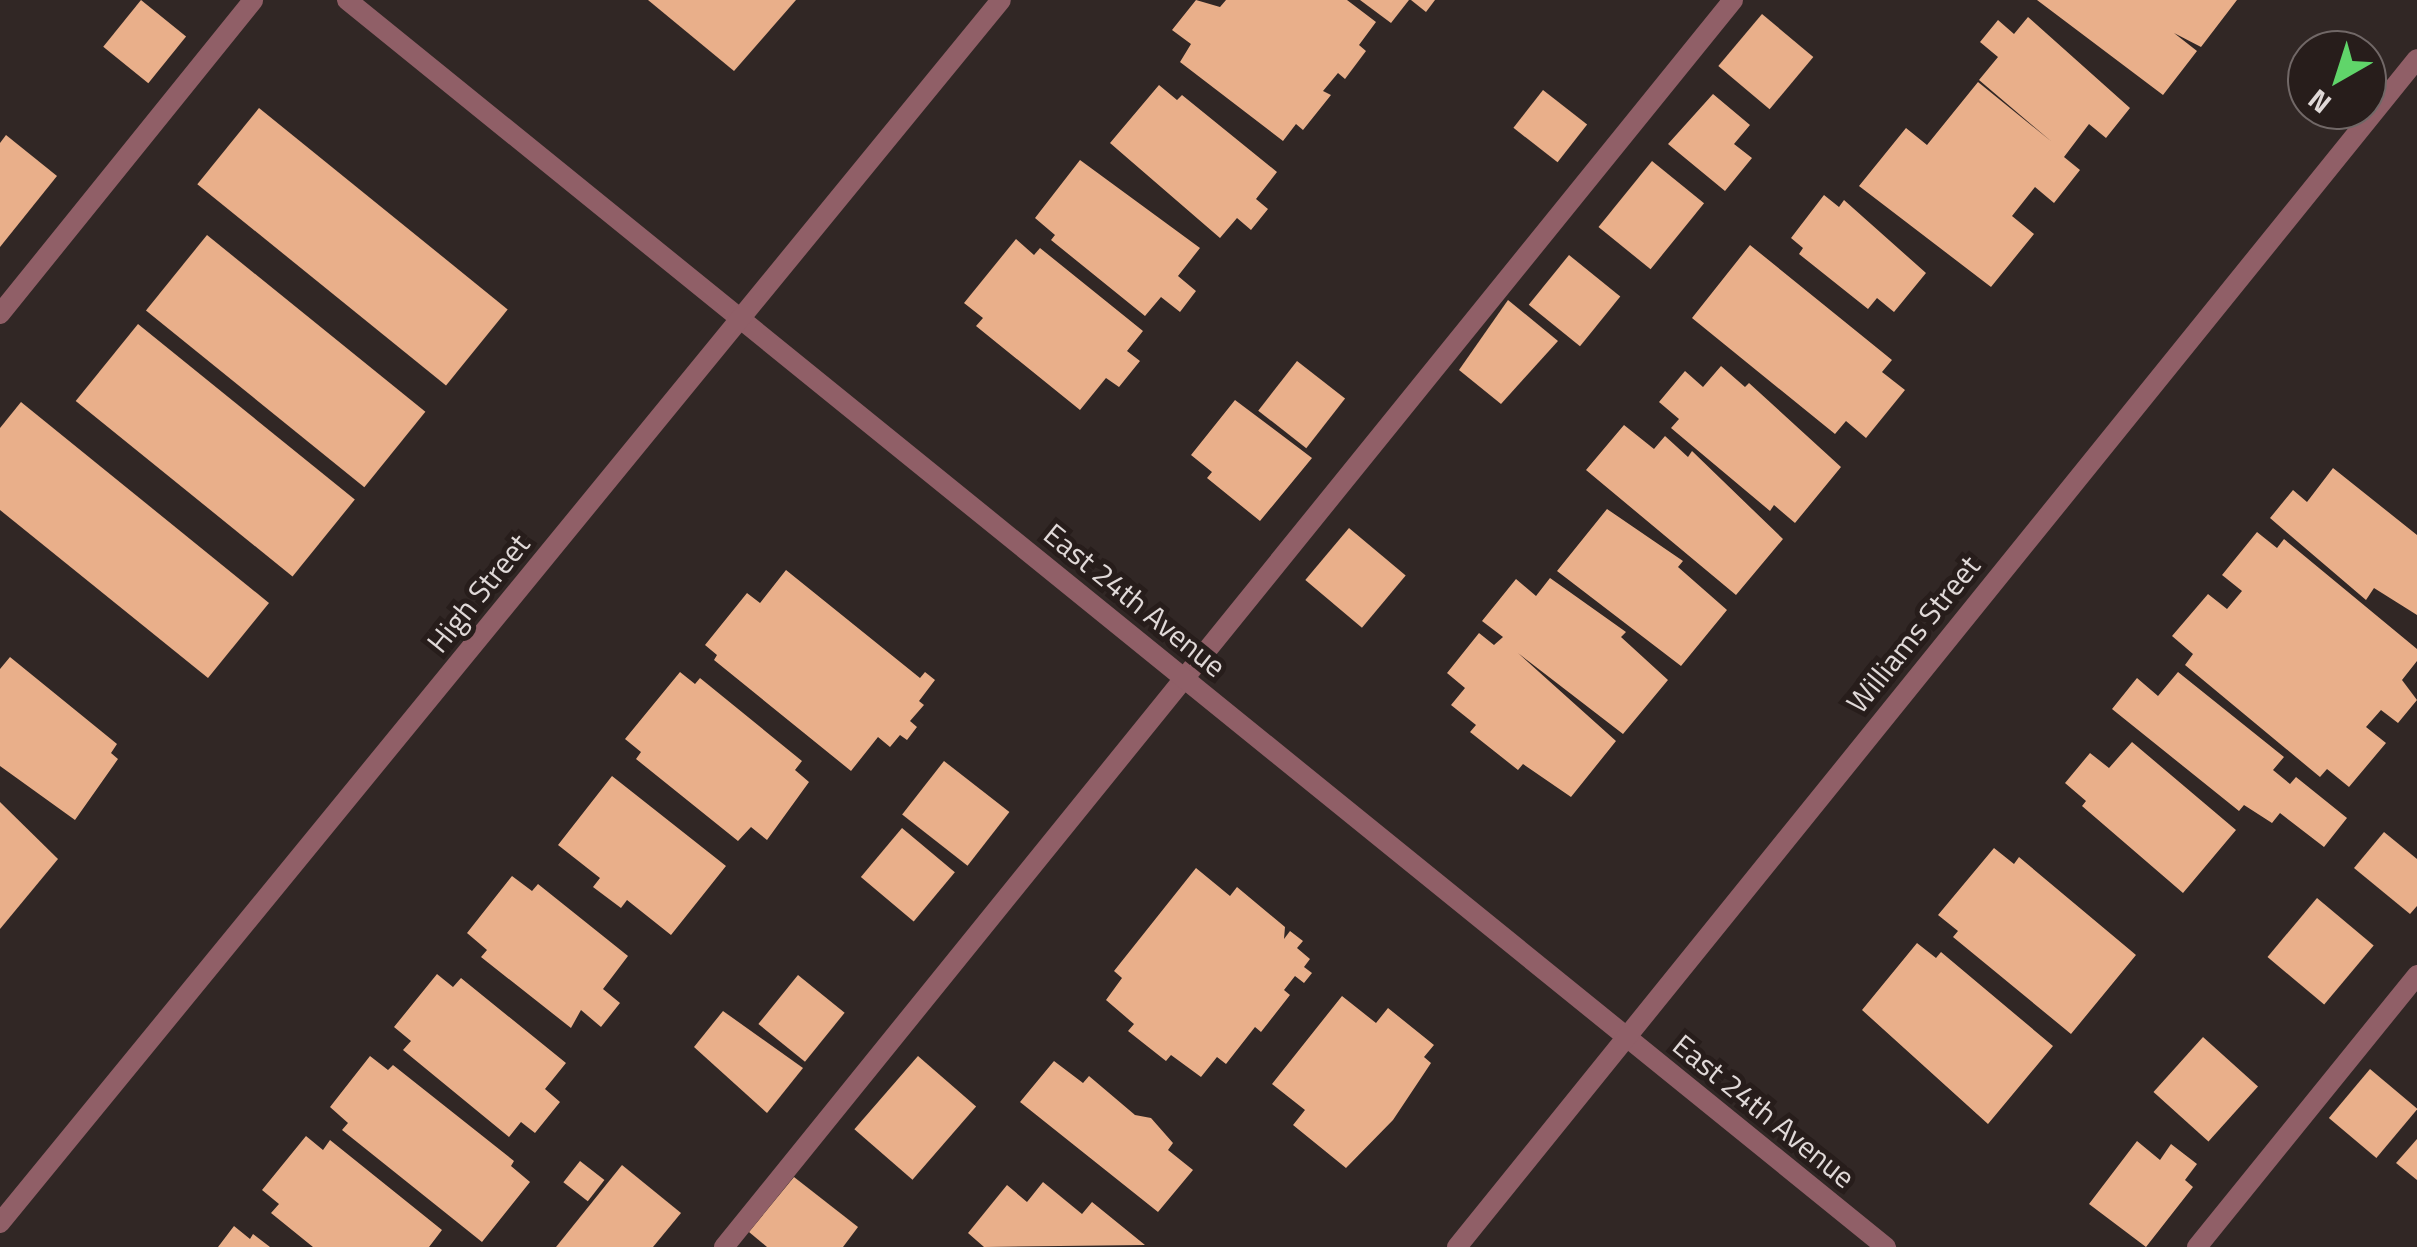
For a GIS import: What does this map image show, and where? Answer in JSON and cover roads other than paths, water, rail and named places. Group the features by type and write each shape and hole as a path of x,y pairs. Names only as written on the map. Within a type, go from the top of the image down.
{"street":[{"path":"0,314 253,0"},
{"name":"East 24th Avenue","path":"347,0 1886,1247"},
{"name":"High Street","path":"0,1223 1001,0"},
{"path":"724,1247 1733,0"},
{"name":"Williams Street","path":"1456,1247 2417,59"},
{"path":"2196,1247 2417,975"}]}
